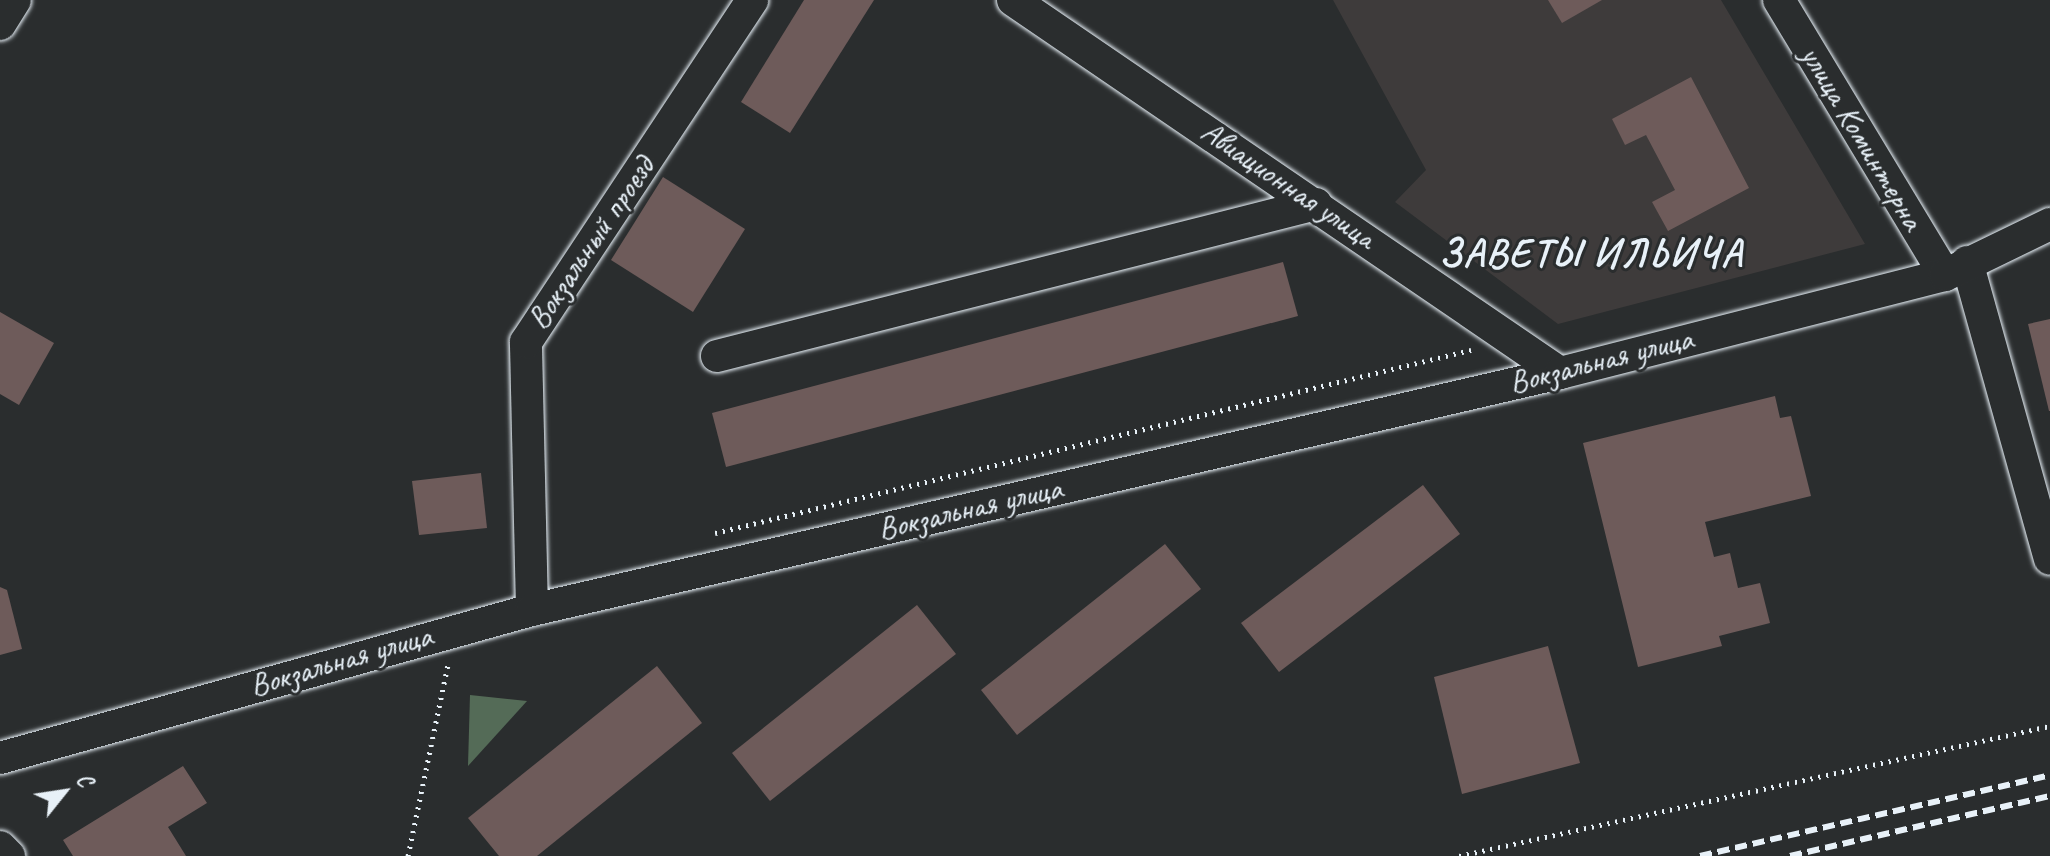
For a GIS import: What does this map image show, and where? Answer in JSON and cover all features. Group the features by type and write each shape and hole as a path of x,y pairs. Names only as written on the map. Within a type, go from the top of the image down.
{"street":[{"path":"0,24 15,0"},
{"name":"Вокзальный проезд","path":"532,610 526,342 752,0"},
{"name":"Авиационная улица","path":"1013,0 1516,340 1560,373"},
{"name":"улица Коминтерна","path":"1779,0 1956,268 2050,559"},
{"path":"717,356 1316,204"},
{"name":"Вокзальная улица","path":"0,758 532,610 1560,373 1956,268 2050,224"},
{"path":"0,847 9,856"}],"path":[{"path":"711,534 1516,340"},
{"path":"408,856 456,629"},
{"path":"1459,856 2050,726"}],"shaded area":[{"path":"1333,0 1721,0 1865,244 1558,324 1395,202 1426,170"}],"green space":[{"path":"470,695 527,701 468,766"}],"building":[{"path":"804,0 874,0 790,133 741,102"},
{"path":"1548,0 1602,0 1562,23"},
{"path":"1691,77 1749,188 1668,231 1652,202 1675,190 1646,135 1625,145 1612,119"},
{"path":"663,177 745,229 693,312 611,260"},
{"path":"1283,262 1298,316 726,467 712,413"},
{"path":"0,312 54,343 19,405 0,394"},
{"path":"2050,319 2050,411 2049,411 2028,324"},
{"path":"1775,396 1780,418 1791,416 1811,496 1705,522 1714,557 1730,553 1738,588 1760,583 1770,623 1719,636 1722,646 1638,667 1583,443"},
{"path":"481,473 487,528 419,535 412,481"},
{"path":"1423,485 1460,534 1279,672 1241,623"},
{"path":"1165,544 1201,589 1017,735 981,690"},
{"path":"0,587 7,590 22,649 0,655"},
{"path":"917,605 956,654 770,801 732,753"},
{"path":"1548,646 1580,763 1462,794 1434,677"},
{"path":"657,666 702,723 537,856 499,856 468,818"},
{"path":"183,766 207,803 168,827 186,856 73,856 63,840"}],"railway":[{"path":"1700,856 2050,775"},
{"path":"1790,856 2050,796"}],"district":[{"name":"ЗАВЕТЫ ИЛЬИЧА","path":"1591,253"}]}
